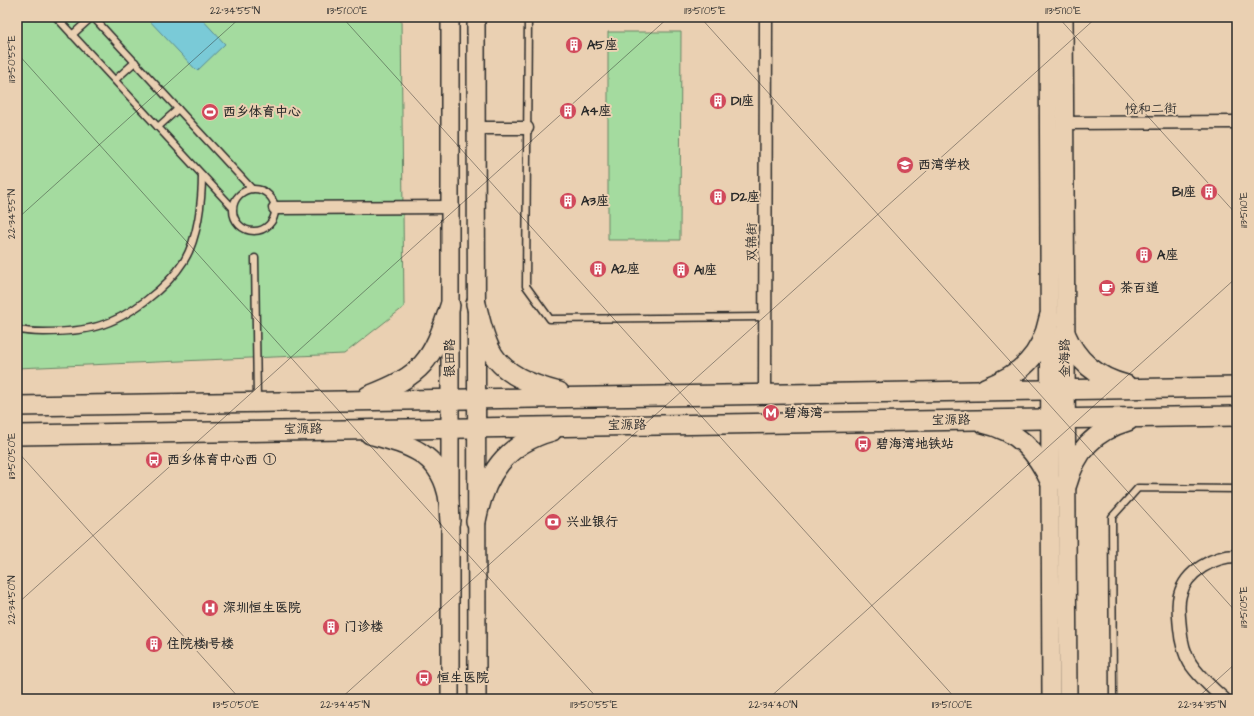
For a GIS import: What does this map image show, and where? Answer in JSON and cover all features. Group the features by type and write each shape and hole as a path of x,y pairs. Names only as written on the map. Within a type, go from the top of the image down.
{"main road":[{"path":"476,304 490,350 500,363 526,381 577,397"},
{"path":"357,401 397,385 422,366 437,342 450,306"},
{"path":"975,391 1006,379 1028,363 1046,336 1049,318"},
{"path":"1065,333 1075,353 1094,371 1115,382 1143,389"},
{"path":"17,406 1237,387"},
{"name":"宝源路","path":"17,435 450,427 1237,416"},
{"path":"968,420 993,425 1016,437 1038,456 1059,484 1075,460 1093,438 1108,428 1126,421 1156,417"},
{"path":"476,521 480,500 488,482 506,456 519,445 537,435 570,426"},
{"path":"337,429 364,433 403,444 431,460 441,474 448,492 450,522"}],"street":[{"name":"银田路","path":"450,17 450,699"},
{"name":"银田路","path":"476,17 476,699"},
{"name":"双锦街","path":"765,394 766,17"},
{"name":"金海路","path":"1048,17 1049,318 1058,389"},
{"name":"金海路","path":"1064,17 1065,333 1058,389 1058,418 1059,484 1068,699"},
{"name":"悦和二街","path":"1065,123 1237,122"},
{"path":"476,128 527,128"},
{"path":"275,208 450,207"},
{"name":"金海路","path":"1051,699 1059,484"},
{"path":"1224,699 1201,678 1190,663 1181,642 1178,613 1180,595 1184,584 1205,565 1224,556 1237,556"}],"lane":[{"path":"56,17 232,207 236,222 241,227 255,232 262,230 272,221 275,208 270,196 259,189 252,189 239,194 232,207"},
{"path":"72,35 92,17 252,189"},
{"path":"528,17 526,286 550,319 765,317"},
{"path":"115,80 134,62"},
{"path":"158,127 178,109"},
{"path":"17,329 24,332 59,332 99,326 132,311 161,288 185,260 197,227 202,201 202,175"},
{"path":"255,258 257,402"},
{"path":"1113,699 1112,517 1138,488 1237,489"}],"green space":[{"name":"西乡体育中心","path":"17,17 401,17 404,307 344,354 17,368"},
{"path":"608,32 681,32 680,240 608,240"}],"water":[{"path":"146,17 200,17 225,44 197,71"}],"place":[{"name":"A5座","path":"574,45"},
{"name":"D1座","path":"718,101"},
{"name":"A4座","path":"568,111"},
{"name":"西乡体育中心","path":"210,112"},
{"name":"西湾学校","path":"905,165"},
{"name":"B1座","path":"1209,192"},
{"name":"D2座","path":"718,197"},
{"name":"A3座","path":"568,201"},
{"name":"A座","path":"1144,255"},
{"name":"A2座","path":"598,269"},
{"name":"A1座","path":"681,270"},
{"name":"茶百道","path":"1107,288"},
{"name":"碧海湾","path":"771,413"},
{"name":"碧海湾地铁站","path":"863,444"},
{"name":"西乡体育中心西 ①","path":"154,460"},
{"name":"兴业银行","path":"553,522"},
{"name":"深圳恒生医院","path":"210,608"},
{"name":"门诊楼","path":"331,627"},
{"name":"住院楼1号楼","path":"154,644"},
{"name":"恒生医院","path":"424,678"}]}
